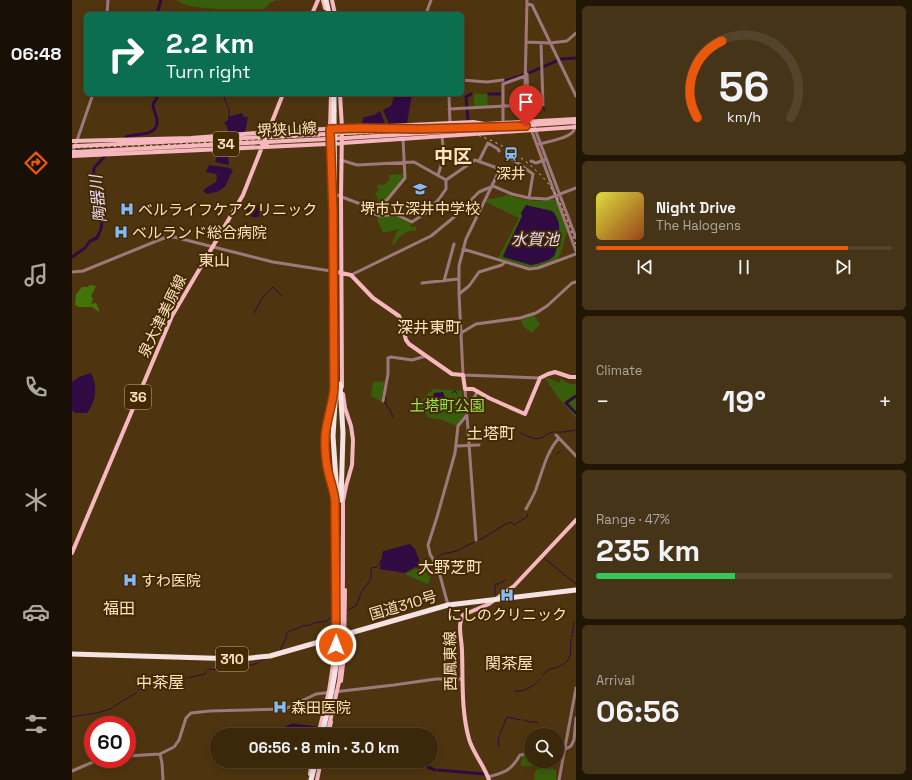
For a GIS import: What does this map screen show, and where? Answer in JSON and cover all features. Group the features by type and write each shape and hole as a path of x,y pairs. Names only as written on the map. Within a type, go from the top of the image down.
{"highway":[{"path":"325,0 328,12"},
{"path":"331,0 333,12"},
{"path":"322,728 335,679 339,631 337,495 333,436 336,386 333,96"},
{"path":"328,728 338,675 341,637 341,502 343,433 340,388 339,96"},
{"name":"国道310号","path":"72,654 230,659 256,658 270,656 448,605 576,590"},
{"path":"310,780 313,768"},
{"path":"316,780 319,768"}],"main road":[{"path":"313,12 318,0"},
{"name":"泉大津美原線","path":"72,553 172,316 244,195 282,96"},
{"path":"321,728 333,666 335,637 335,496 327,465 325,440 327,420 334,394 332,272 333,193 328,140 333,96"},
{"path":"329,728 339,682 342,660 344,635 344,493 352,465 351,426 345,408 343,394 340,196 342,128 339,96"},
{"path":"328,140 342,142 442,136 530,121 575,123"},
{"path":"359,128 473,122 500,127 533,129 575,123"},
{"name":"堺狭山線","path":"346,135 430,133 575,123"},
{"path":"436,128 485,124"},
{"name":"堺狭山線","path":"73,154 132,149 328,140 346,135 419,129 500,127"},
{"path":"74,144 267,135 342,128 419,129"},
{"name":"堺狭山線","path":"74,144 97,145 190,141 247,138 267,135 328,140"},
{"path":"73,154 264,144"},
{"path":"332,272 351,275 373,298 399,316 407,342 452,374 463,375 465,389 472,388 501,404 525,414 540,378 555,372 570,378 576,377"},
{"path":"321,728 336,658 335,518"},
{"path":"329,728 343,671 345,634 343,519"},
{"name":"西鳳東線","path":"488,779 469,740 461,678 462,650 460,634 463,615 485,606 516,585 576,520"},
{"path":"310,780 312,768"},
{"path":"316,780 319,768"}],"street":[{"path":"107,12 108,0"},
{"path":"427,12 431,0"},
{"path":"528,0 527,93 530,121"},
{"path":"528,4 532,5 576,96"},
{"path":"527,42 550,43 567,41 576,32"},
{"path":"527,42 525,76 526,105 544,160 576,238"},
{"path":"541,43 543,105"},
{"path":"500,127 503,107 503,84 525,76"},
{"path":"464,80 487,82 504,80"},
{"path":"73,154 74,144 91,96"},
{"path":"449,96 450,124"},
{"path":"449,109 526,105"},
{"path":"539,144 553,141 573,132 575,123"},
{"path":"438,175 444,156 442,136"},
{"path":"371,208 371,206 388,200 405,178 403,139"},
{"path":"479,161 488,143 498,149 499,152"},
{"path":"512,159 533,174 529,198"},
{"path":"341,160 357,165 404,162 417,163 446,180"},
{"path":"446,180 475,160 500,170 469,233 463,249 458,279 463,375 540,378"},
{"path":"531,161 536,163 544,160"},
{"path":"333,193 371,208 372,213 377,215 383,216 395,214 412,222 427,212 439,199 446,189 446,180"},
{"path":"351,275 431,236 453,218 479,192 492,186 512,194 529,198 545,199 558,196 576,188"},
{"path":"558,196 576,251"},
{"path":"72,272 82,271 168,237 177,237 273,262 332,272"},
{"path":"444,281 454,244"},
{"path":"463,249 504,262 533,269 576,254"},
{"path":"458,294 469,286 479,272 502,265 504,262"},
{"path":"422,283 458,279"},
{"path":"461,334 476,324 520,318 536,313 547,306 572,283 576,282"},
{"path":"334,330 342,323"},
{"path":"383,401 388,374 388,358 391,357 412,360 426,356"},
{"path":"465,389 476,540"},
{"path":"466,407 478,391"},
{"path":"448,605 438,568 430,554 428,545 456,446 458,426 466,416"},
{"path":"556,434 576,456"},
{"path":"526,509 537,487 545,462 554,443 559,438"},
{"path":"456,446 479,445"},
{"path":"136,755 160,754 176,745 186,718 190,714 210,711 285,709 312,695 394,686 436,679 461,678"},
{"path":"559,780 576,688"},
{"path":"565,749 570,747 573,742 576,718"},
{"path":"160,754 163,769 162,780"},
{"path":"488,779 504,773 514,766 520,755 524,754"},
{"path":"72,771 84,766"}],"green space":[{"path":"177,0 276,0 264,9 232,9 205,8 184,4"},
{"path":"474,94 487,94 488,106 474,107"},
{"path":"403,174 403,178 387,199 379,202 375,192 379,191 377,187 378,184 383,185 389,181 389,175"},
{"name":"水賀池","path":"506,194 529,200 541,201 553,199 556,201 567,231 561,253 557,260 539,267 531,268 498,258 519,218 486,202 488,198 491,199 505,196"},
{"path":"392,215 411,223 411,227 416,227 416,231 406,232 394,245 392,244 397,231 400,229 383,233 377,219 378,217"},
{"path":"89,285 96,286 91,296 93,299 91,304 96,303 99,312 92,307 78,307 75,305 76,294 82,287 88,287"},
{"path":"534,315 540,324 532,333 523,326 521,320"},
{"path":"545,378 559,383 561,379 570,384 576,384 576,418 557,396"},
{"path":"376,381 385,382 381,401 371,396 373,383"},
{"name":"土塔町公園","path":"434,389 462,391 464,415 457,426 440,419 429,418 425,412 417,409 424,398"},
{"path":"424,564 428,576 430,576 429,583 427,584 405,574 415,569 421,569"},
{"path":"522,756 524,756 524,766 521,766"},
{"path":"538,768 554,769 555,771 556,769 556,780 534,780 535,772"}],"water":[{"path":"394,96 412,96 407,123 389,124 383,110 391,106"},
{"path":"380,111 385,123 363,125 362,122 364,117 374,115"},
{"path":"242,113 244,117 248,117 245,132 228,133 227,126 224,123 228,120 228,117"},
{"path":"228,151 229,165 215,162 217,156 215,152"},
{"path":"209,165 230,168 233,171 224,188 207,194 203,191 216,182 217,176 216,174 206,172"},
{"path":"249,204 257,204 260,206 259,217 252,217 245,209"},
{"name":"水賀池","path":"526,205 552,211 556,215 559,224 558,240 554,256 547,261 531,265 503,257 522,216 521,213"},
{"path":"91,373 95,383 95,394 90,409 87,413 75,413 72,410 72,382 79,377"},
{"path":"443,392 446,400 441,413 438,408 426,405 426,400 433,398 434,393"},
{"path":"410,544 415,549 421,565 420,568 415,567 405,573 380,569 383,551"}],"waterway":[{"name":"陶器川","path":"158,12 161,0"},
{"path":"529,73 561,59 576,58"},
{"path":"505,81 523,75"},
{"path":"468,121 466,97 471,94"},
{"path":"489,94 500,94"},
{"name":"陶器川","path":"126,137 151,132 154,129 157,125 157,120 153,104 158,96"},
{"path":"224,96 229,108 229,116"},
{"path":"543,106 545,111"},
{"name":"陶器川","path":"72,257 85,248 90,241 97,238 101,229 103,214 93,184 94,168 105,156"},
{"path":"254,313 263,297 273,287 282,296"},
{"path":"452,393 455,391 457,394"},
{"path":"386,396 385,403 393,417"},
{"path":"576,396 566,403 576,413"},
{"path":"564,432 575,430"},
{"path":"521,433 530,437 541,438 553,432"},
{"path":"556,432 562,432"},
{"path":"557,454 561,450"},
{"path":"475,541 480,540 511,522 514,525 528,516 527,514"},
{"path":"435,559 442,554 457,551 474,542"},
{"path":"544,558 576,584"},
{"path":"362,591 371,579 371,568 377,567 382,559"},
{"path":"499,584 505,580"},
{"path":"495,595 495,584 498,584"},
{"path":"348,610 356,606 361,593"},
{"path":"286,639 286,634 290,631 303,625 308,626 314,623 327,621 332,616"},
{"path":"572,637 574,622"},
{"path":"550,669 562,666 567,662 570,656 571,639"},
{"path":"280,650 285,640"},
{"path":"259,661 265,659"},
{"path":"241,665 258,663"},
{"path":"208,669 221,670 233,667"},
{"path":"543,675 549,669"},
{"path":"187,678 205,674 206,671"},
{"path":"147,681 150,678 185,678"},
{"path":"515,691 522,691 529,688 540,679"},
{"path":"138,690 144,688 147,682"},
{"path":"113,707 136,693"},
{"path":"72,717 97,713 112,708"},
{"path":"500,734 507,717 521,720"},
{"path":"524,720 530,722"},
{"path":"531,722 537,722"},
{"path":"285,728 292,725 317,728"},
{"path":"499,736 499,746"},
{"path":"430,768 435,770"},
{"path":"438,770 485,774"}],"railway":[{"path":"72,148 161,145 431,130 454,130 467,132 479,135 503,146 526,161 545,179 566,216 576,244"}],"place":[{"name":"深井","path":"511,154"},
{"name":"堺市立深井中学校","path":"420,189"},
{"name":"ベルライフケアクリニック","path":"127,209"},
{"name":"ベルランド総合病院","path":"121,232"},
{"name":"すわ医院","path":"130,580"},
{"name":"にしのクリニック","path":"507,595"},
{"name":"森田医院","path":"280,707"}],"district":[{"name":"中区","path":"453,156"},
{"name":"東山","path":"214,260"},
{"name":"深井東町","path":"429,327"},
{"name":"土塔町","path":"491,433"},
{"name":"大野芝町","path":"450,567"},
{"name":"福田","path":"119,608"},
{"name":"関茶屋","path":"509,663"},
{"name":"中茶屋","path":"160,682"}],"route":[{"path":"336,645 335,496 328,472 325,453 327,420 333,400 334,388 333,212 330,129 419,129 526,126"}]}
